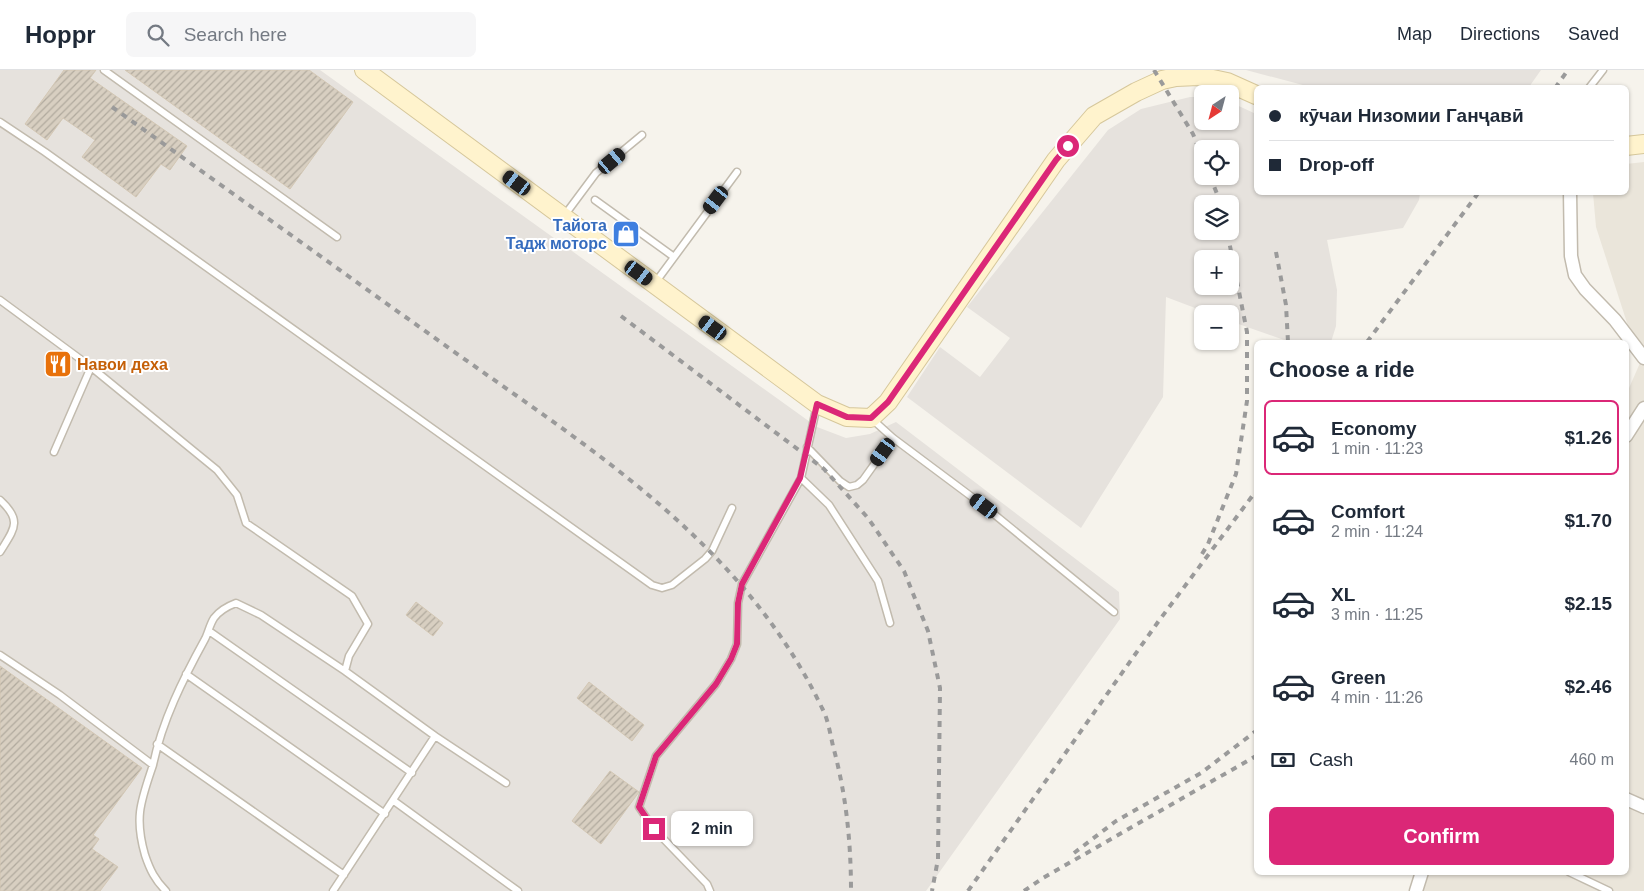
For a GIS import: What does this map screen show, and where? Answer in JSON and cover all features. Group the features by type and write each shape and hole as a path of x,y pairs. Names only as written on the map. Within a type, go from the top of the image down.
{"main road":[{"path":"364,70 817,404 847,417 871,418 888,402 1056,160 1094,116 1136,92 1162,80 1176,77 1198,76 1227,82 1254,94"},
{"path":"1629,146 1644,144"}],"street":[{"path":"1570,195 1571,256 1575,276 1584,289 1615,320 1644,358"},
{"path":"1629,431 1644,408"},
{"path":"1629,800 1644,807"},
{"path":"1416,891 1421,875"}],"lane":[{"path":"104,70 337,237"},
{"path":"1592,85 1602,70"},
{"path":"0,122 62,163 652,584 662,588 672,585 705,559 712,551 732,508"},
{"path":"563,217 596,173 642,135"},
{"path":"654,284 737,172"},
{"path":"595,200 674,257"},
{"path":"0,300 91,368 218,470 237,495 246,523 352,596 368,624 349,656 345,671"},
{"path":"54,452 91,368"},
{"path":"710,891 707,884 654,829 639,807 656,756 716,684 731,659 737,644 738,603 742,584 800,478 817,404"},
{"path":"871,418 893,438 984,506 1114,612"},
{"path":"807,447 840,481 849,487 857,485 863,480 893,438"},
{"path":"800,478 829,505 878,581 890,623"},
{"path":"0,500 9,508 14,517 15,528 0,552"},
{"path":"166,891 150,870 139,833 138,814 153,765 157,744 186,674 209,631 213,619 225,608 236,603 261,615 506,783"},
{"path":"209,631 412,773"},
{"path":"0,655 60,695 153,765"},
{"path":"186,674 386,814"},
{"path":"333,891 386,814 435,736"},
{"path":"157,744 344,875"},
{"path":"394,801 518,891"},
{"path":"1575,875 1609,891"}],"shaded area":[{"path":"0,70 320,70 817,427 846,438 870,434 896,422 1119,592 1120,619 926,891 0,891"},
{"path":"1246,70 1541,70 1530,85 1303,85"},
{"path":"1194,97 1194,130 1239,130 1239,106 1254,113 1254,195 1420,195 1419,200 1403,228 1327,240 1337,290 1336,326 1332,340 1284,340 1239,324 1239,305 1194,305 1194,308 1166,297 1163,397 1081,528 907,397 940,347 980,377 1010,338 967,307 1108,130 1141,109"},
{"path":"1644,162 1644,891 1410,891 1418,875 1629,875 1629,388 1640,363 1596,227 1593,195 1629,195 1629,164"}],"building":[{"path":"64,70 96,70 90,78 187,146 170,170 161,164 136,197 82,157 95,140 63,118 47,140 25,124"},
{"path":"125,70 309,70 353,102 290,189"},
{"path":"416,602 443,623 433,636 406,615"},
{"path":"0,666 142,768 93,835 99,839 92,849 118,867 100,891 0,891"},
{"path":"589,682 644,725 632,741 577,698"},
{"path":"610,771 639,792 601,844 572,821"}],"railway":[{"path":"1154,70 1195,140"},
{"path":"1557,85 1568,70"},
{"path":"112,107 549,419 655,501 704,545 749,594 789,648 824,712 838,764 844,800 849,836 851,891"},
{"path":"1214,185 1217,195"},
{"path":"1368,340 1477,195"},
{"path":"1202,554 1208,544 1236,474 1247,401 1247,332 1229,240"},
{"path":"1276,252 1286,305 1288,340"},
{"path":"621,316 824,469 868,518 904,571 928,631 940,688 938,859 932,891"},
{"path":"968,891 1158,622 1254,494"},
{"path":"1074,853 1116,821 1201,773 1254,733"},
{"path":"1024,891 1043,878 1254,757"}],"place":[{"name":"Тайота Тадж моторс","path":"626,234"},
{"name":"Навои деха","path":"58,364"}],"route":[{"path":"654,829 639,807 646,782 656,756 716,684 731,659 737,644 738,603 742,584 797,487 817,404 847,417 871,418 888,402 1056,160 1068,146"}]}
